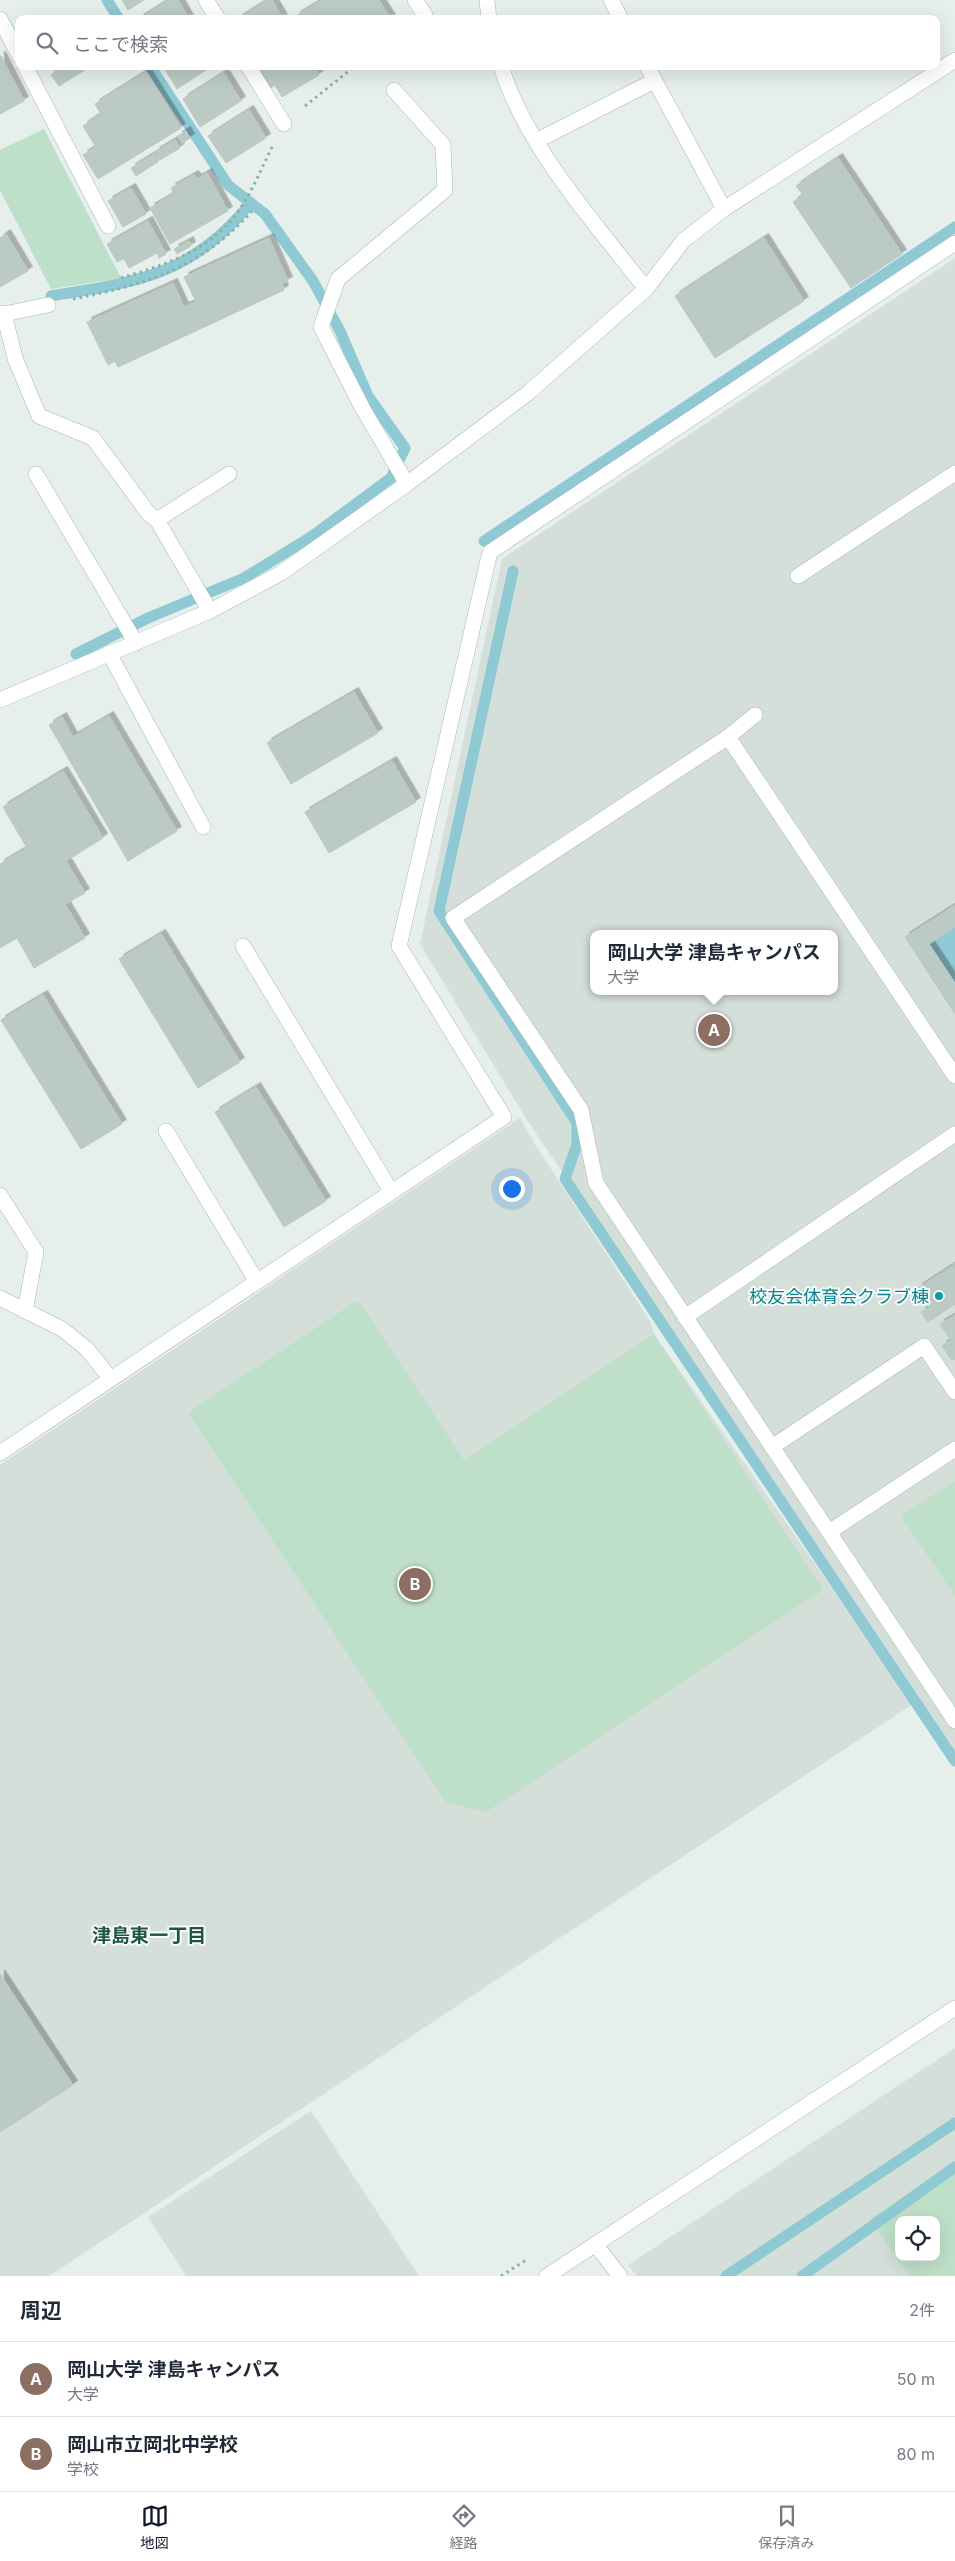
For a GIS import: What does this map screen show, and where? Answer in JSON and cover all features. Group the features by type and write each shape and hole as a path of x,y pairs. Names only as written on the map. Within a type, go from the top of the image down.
{"street":[{"path":"206,0 215,15"},
{"path":"415,0 425,15"},
{"path":"487,0 489,15"},
{"path":"610,0 619,15"},
{"path":"0,19 15,47"},
{"path":"940,70 955,60"},
{"path":"27,70 108,226"},
{"path":"250,70 284,124"},
{"path":"502,70 505,80 536,141 562,180 646,290"},
{"path":"649,70 724,209"},
{"path":"0,700 109,653 130,632 204,600 281,573 401,473 528,393 646,290 683,241 724,209 939,70"},
{"path":"536,141 654,81"},
{"path":"394,90 443,145 445,190 338,279 321,327 363,409 401,473"},
{"path":"0,1453 256,1280 504,1117 399,946 490,552 955,243"},
{"path":"48,305 2,313 14,358 39,416 93,438 148,513 157,520 204,600"},
{"path":"798,576 955,473"},
{"path":"36,474 130,632"},
{"path":"157,520 229,474"},
{"path":"109,653 204,827"},
{"path":"755,715 728,736 453,918 581,1110 596,1182 955,1721"},
{"path":"728,736 955,1076"},
{"path":"243,946 391,1191"},
{"path":"166,1131 256,1280"},
{"path":"685,1317 955,1134"},
{"path":"0,1195 36,1252 26,1311"},
{"path":"0,1298 62,1330 87,1349 111,1379"},
{"path":"772,1447 924,1346 955,1392"},
{"path":"829,1532 955,1449"},
{"path":"547,2276 955,2008"},
{"path":"595,2244 620,2276"}],"path":[{"path":"121,278 182,258 223,230 248,195"},
{"path":"48,305 115,290 165,274 192,262 214,248 234,231 252,211"}],"shaded area":[{"path":"955,258 955,1755 525,1117 420,944 502,559"},
{"path":"520,1118 536,1146 650,1321 654,1334 913,1704 49,2276 0,2276 0,1465"},
{"path":"955,2048 955,2276 637,2276 628,2265"},
{"path":"311,2111 419,2276 186,2276 148,2217"}],"green space":[{"path":"44,129 121,278 51,289 0,190 0,150"},
{"path":"358,1300 464,1460 654,1334 823,1590 486,1812 446,1802 188,1413"},
{"path":"955,1481 955,1596 901,1516"},
{"path":"955,2162 955,2276 909,2276 899,2261 940,2261 940,2216 895,2216 895,2256 870,2219"}],"water":[{"path":"955,927 955,983 929,944"}],"building":[{"path":"122,0 144,0 128,10"},
{"path":"169,0 178,0 187,15 145,15"},
{"path":"268,0 272,0 281,15 244,15"},
{"path":"322,0 379,0 388,15 298,15"},
{"path":"0,56 24,101 0,114"},
{"path":"54,70 85,70 59,86 51,75 55,72"},
{"path":"165,70 206,70 177,89"},
{"path":"259,70 316,70 319,75 282,97 275,85 269,89"},
{"path":"146,72 181,128 98,179 83,155 96,147 83,126 101,114 95,104"},
{"path":"224,73 241,101 200,127 183,99"},
{"path":"249,110 266,138 226,163 208,136"},
{"path":"186,131 190,138 182,143 178,136"},
{"path":"175,140 180,148 160,160 155,152"},
{"path":"154,154 159,161 136,176 131,168"},
{"path":"838,158 902,254 851,288 793,202 803,195 796,186"},
{"path":"207,173 228,211 170,244 150,208 174,194 171,188 194,175 197,179"},
{"path":"131,188 146,214 123,227 108,201"},
{"path":"148,221 166,254 159,258 157,253 129,268 124,259 117,262 107,244"},
{"path":"6,234 28,271 0,287 0,238"},
{"path":"269,238 288,281 282,284 284,290 118,367 115,361 108,365 87,322 173,283 184,307 196,302 184,277"},
{"path":"764,238 804,301 715,358 675,296"},
{"path":"189,241 191,246 177,254 174,249"},
{"path":"354,692 378,733 291,784 267,743"},
{"path":"109,716 177,831 128,861 49,725 62,717 73,737"},
{"path":"392,761 416,802 329,853 305,812"},
{"path":"63,771 103,838 66,861 85,893 65,904 85,938 34,968 17,938 0,948 0,864 27,848 3,807"},
{"path":"955,905 955,927 929,944 955,983 955,1014 905,937"},
{"path":"161,934 240,1062 198,1088 119,959"},
{"path":"43,995 122,1124 81,1149 1,1020"},
{"path":"256,1087 326,1201 284,1227 215,1112"},
{"name":"校友会体育会クラブ棟","path":"955,1264 955,1304 928,1322 921,1312 929,1307 918,1288"},
{"name":"校友会体育会クラブ棟","path":"955,1315 955,1359 952,1360 942,1346 951,1340 940,1324"},
{"path":"0,1974 73,2085 0,2132"}],"waterway":[{"path":"107,0 116,15"},
{"path":"76,654 148,618 244,578 311,537 391,478 405,448 368,396 340,331 313,281 265,214 228,185 153,70"},
{"path":"51,296 137,279 184,261 206,246 228,227 251,203"},
{"path":"484,541 955,227"},
{"path":"513,571 439,911 577,1123 577,1144 565,1179 955,1761"},
{"path":"726,2276 955,2123"},
{"path":"802,2276 955,2167"}],"place":[{"name":"岡山大学 津島キャンパス","path":"714,1030"},
{"name":"校友会体育会クラブ棟","path":"939,1296"},
{"name":"岡山市立岡北中学校","path":"415,1584"}],"district":[{"name":"津島東一丁目","path":"149,1935"}]}
